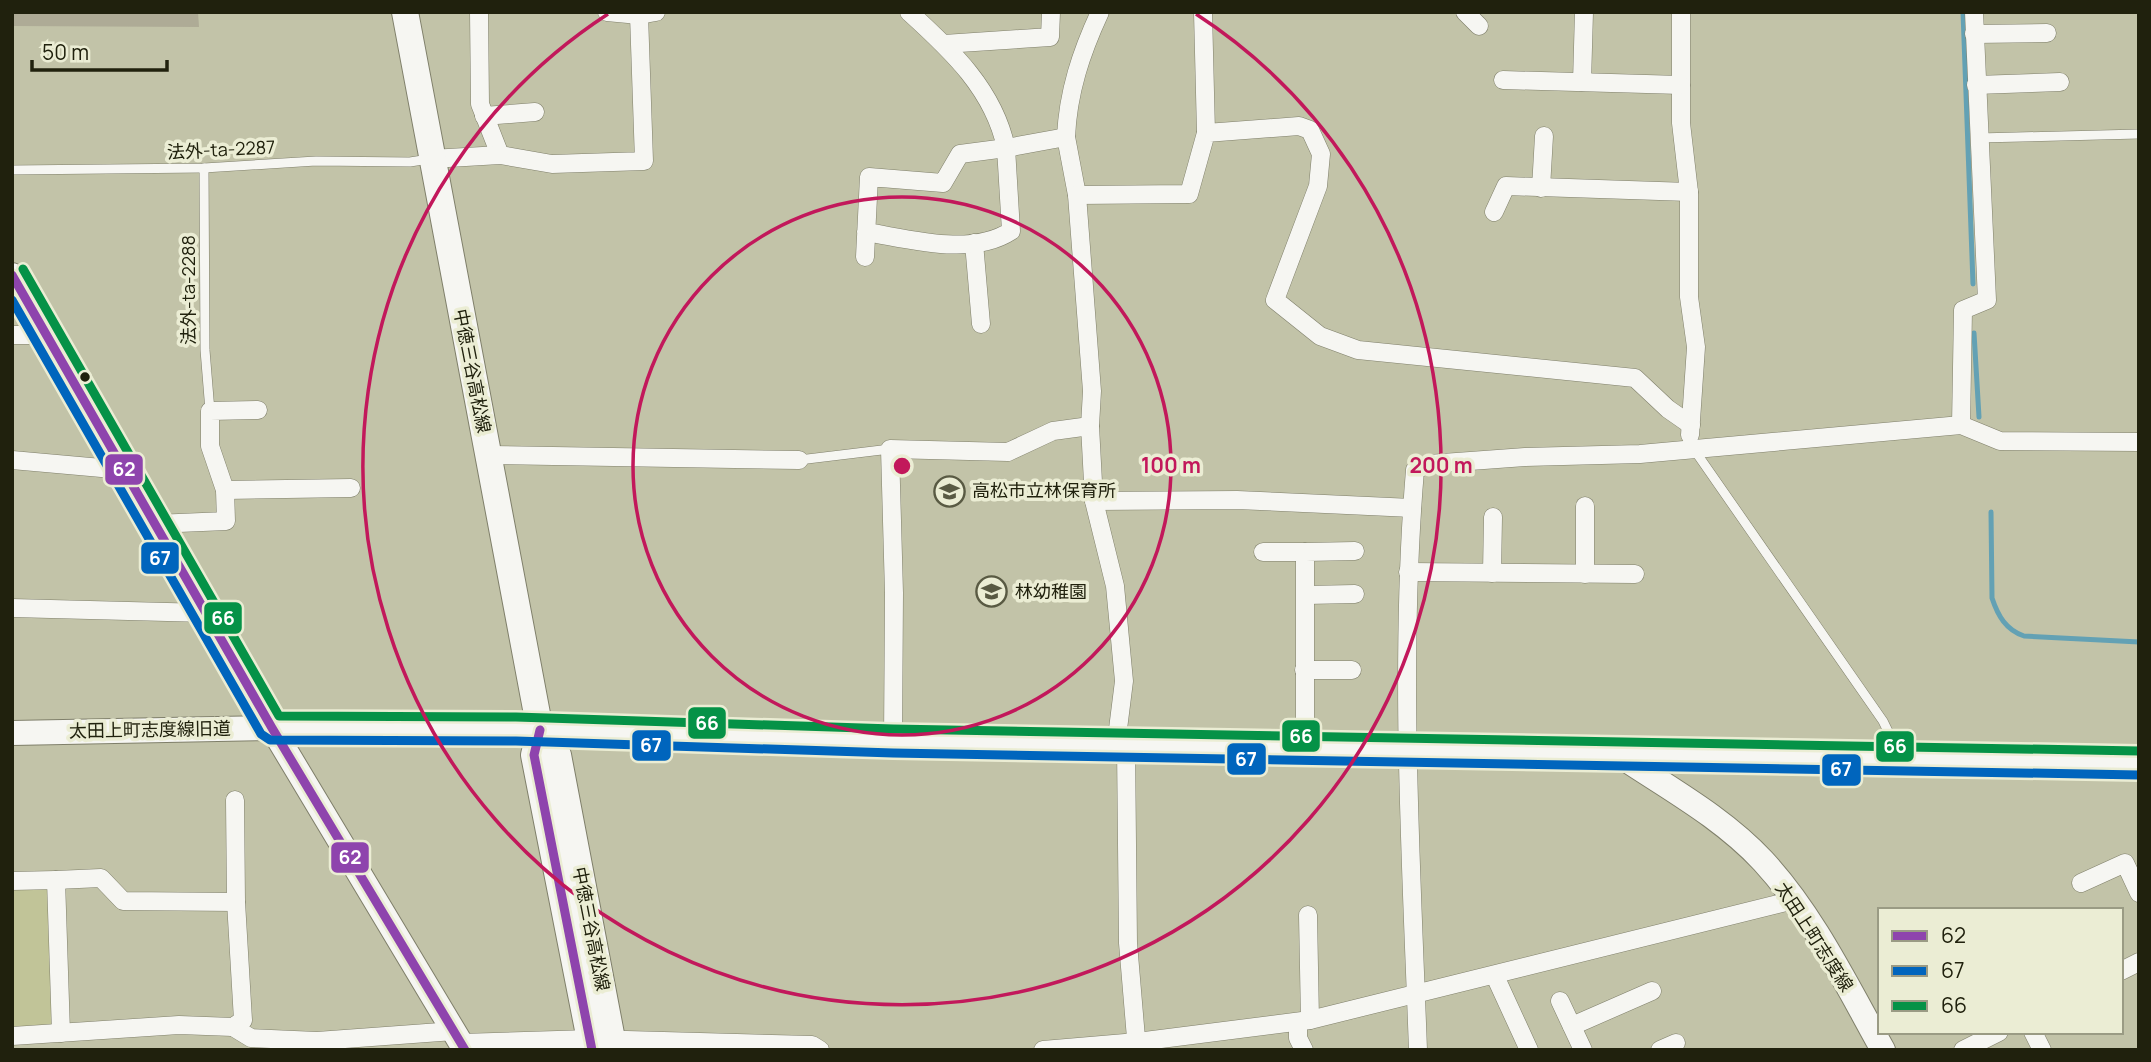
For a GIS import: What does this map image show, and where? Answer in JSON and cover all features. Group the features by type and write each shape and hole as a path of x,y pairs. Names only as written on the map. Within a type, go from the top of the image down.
{"main road":[{"name":"中徳三谷高松線","path":"405,12 540,730 558,754 602,1045"}],"street":[{"path":"480,12 480,104 500,155"},
{"path":"431,159 500,155 552,164 644,162 648,14 607,12"},
{"path":"866,232 934,243 974,243 1011,231 1003,131 974,75 909,12"},
{"path":"944,44 1049,37 1051,12"},
{"path":"1100,12 1085,44 1070,95 1066,137 1077,195 1092,391 1090,426 1094,501 1118,608 1124,681 1121,745 1128,943 1137,1046"},
{"path":"1077,195 1188,194 1206,133 1203,12"},
{"path":"1465,12 1479,26"},
{"path":"1582,82 1584,12"},
{"path":"1681,12 1681,123 1689,192 1689,297 1696,347 1691,449"},
{"path":"1961,425 1963,310 1987,300 1974,12"},
{"path":"1974,34 2047,33"},
{"path":"1503,80 1681,85"},
{"path":"1976,85 2060,82"},
{"path":"484,116 535,112"},
{"path":"1206,133 1299,126 1310,130 1321,154 1318,186 1275,300 1320,336 1358,350 1635,378 1668,409 1691,425"},
{"path":"1541,188 1544,136"},
{"path":"865,257 869,177 943,183 960,154 1066,137"},
{"path":"1494,212 1506,187 1689,192"},
{"path":"974,243 981,324"},
{"path":"12,275 272,727 460,1041"},
{"path":"12,335 47,335"},
{"path":"155,524 226,521 225,490 210,446 210,411 258,410"},
{"path":"1418,1050 1406,623 1415,470 1429,464 1691,449 1961,425 2000,441 2139,442"},
{"path":"893,741 894,593 890,449 1008,452 1053,431 1090,426"},
{"path":"488,456 799,460"},
{"path":"12,460 124,470"},
{"path":"225,490 351,488"},
{"path":"1094,501 1237,500 1412,508"},
{"path":"1584,574 1585,506"},
{"path":"1492,573 1493,517"},
{"path":"1262,552 1355,551"},
{"path":"1305,552 1305,749"},
{"path":"1408,572 1635,574"},
{"path":"1306,595 1355,594"},
{"path":"12,608 206,613"},
{"path":"1304,670 1352,670"},
{"name":"太田上町志度線旧道","path":"12,733 272,727 540,730"},
{"path":"540,730 893,741 1621,756 2139,763"},
{"name":"太田上町志度線","path":"1621,756 1725,826 1763,861 1794,900 1883,1050"},
{"path":"233,1027 243,1020 236,902 235,800"},
{"path":"2081,883 2125,863 2137,886"},
{"path":"12,881 100,878 123,901 236,902"},
{"path":"56,880 61,1033"},
{"path":"1043,1050 1137,1046 1304,1021 1416,991 1424,994 1794,900"},
{"path":"1304,1050 1298,1038 1304,1021 1308,915"},
{"path":"2123,970 2139,962"},
{"path":"1495,976 1529,1050"},
{"path":"1572,1026 1652,991"},
{"path":"1560,1001 1583,1050"},
{"path":"12,1036 179,1025 233,1027 251,1038 317,1041 812,1045 820,1050"},
{"path":"1963,1050 1995,1034"},
{"path":"2034,1034 2042,1050"}],"lane":[{"path":"1978,138 2139,134"},
{"name":"法外-ta-2287","path":"12,170 204,168 431,159"},
{"name":"法外-ta-2288","path":"204,168 205,350 210,411"},
{"path":"799,460 890,449"},
{"path":"1691,449 1883,721 1901,760"}],"shaded area":[{"path":"49,887 56,1028 12,1031 12,889"}],"building":[{"path":"12,12 198,12 199,27 12,26"}],"waterway":[{"path":"1963,12 1973,284"},
{"path":"1974,333 1979,417"},
{"path":"1991,512 1992,598 2008,626 2024,636 2139,642"}],"transit line":[{"name":"66","path":"23,269 279,716 516,717 893,729 2139,751"},
{"name":"62","path":"12,275 272,728 465,1050"},
{"name":"67","path":"12,300 261,734 270,740 516,741 893,753 2139,775"},
{"name":"62","path":"540,730 534,755 592,1050"}],"place":[{"name":"高松市立林保育所","path":"949,491"},
{"name":"林幼稚園","path":"992,592"}]}
